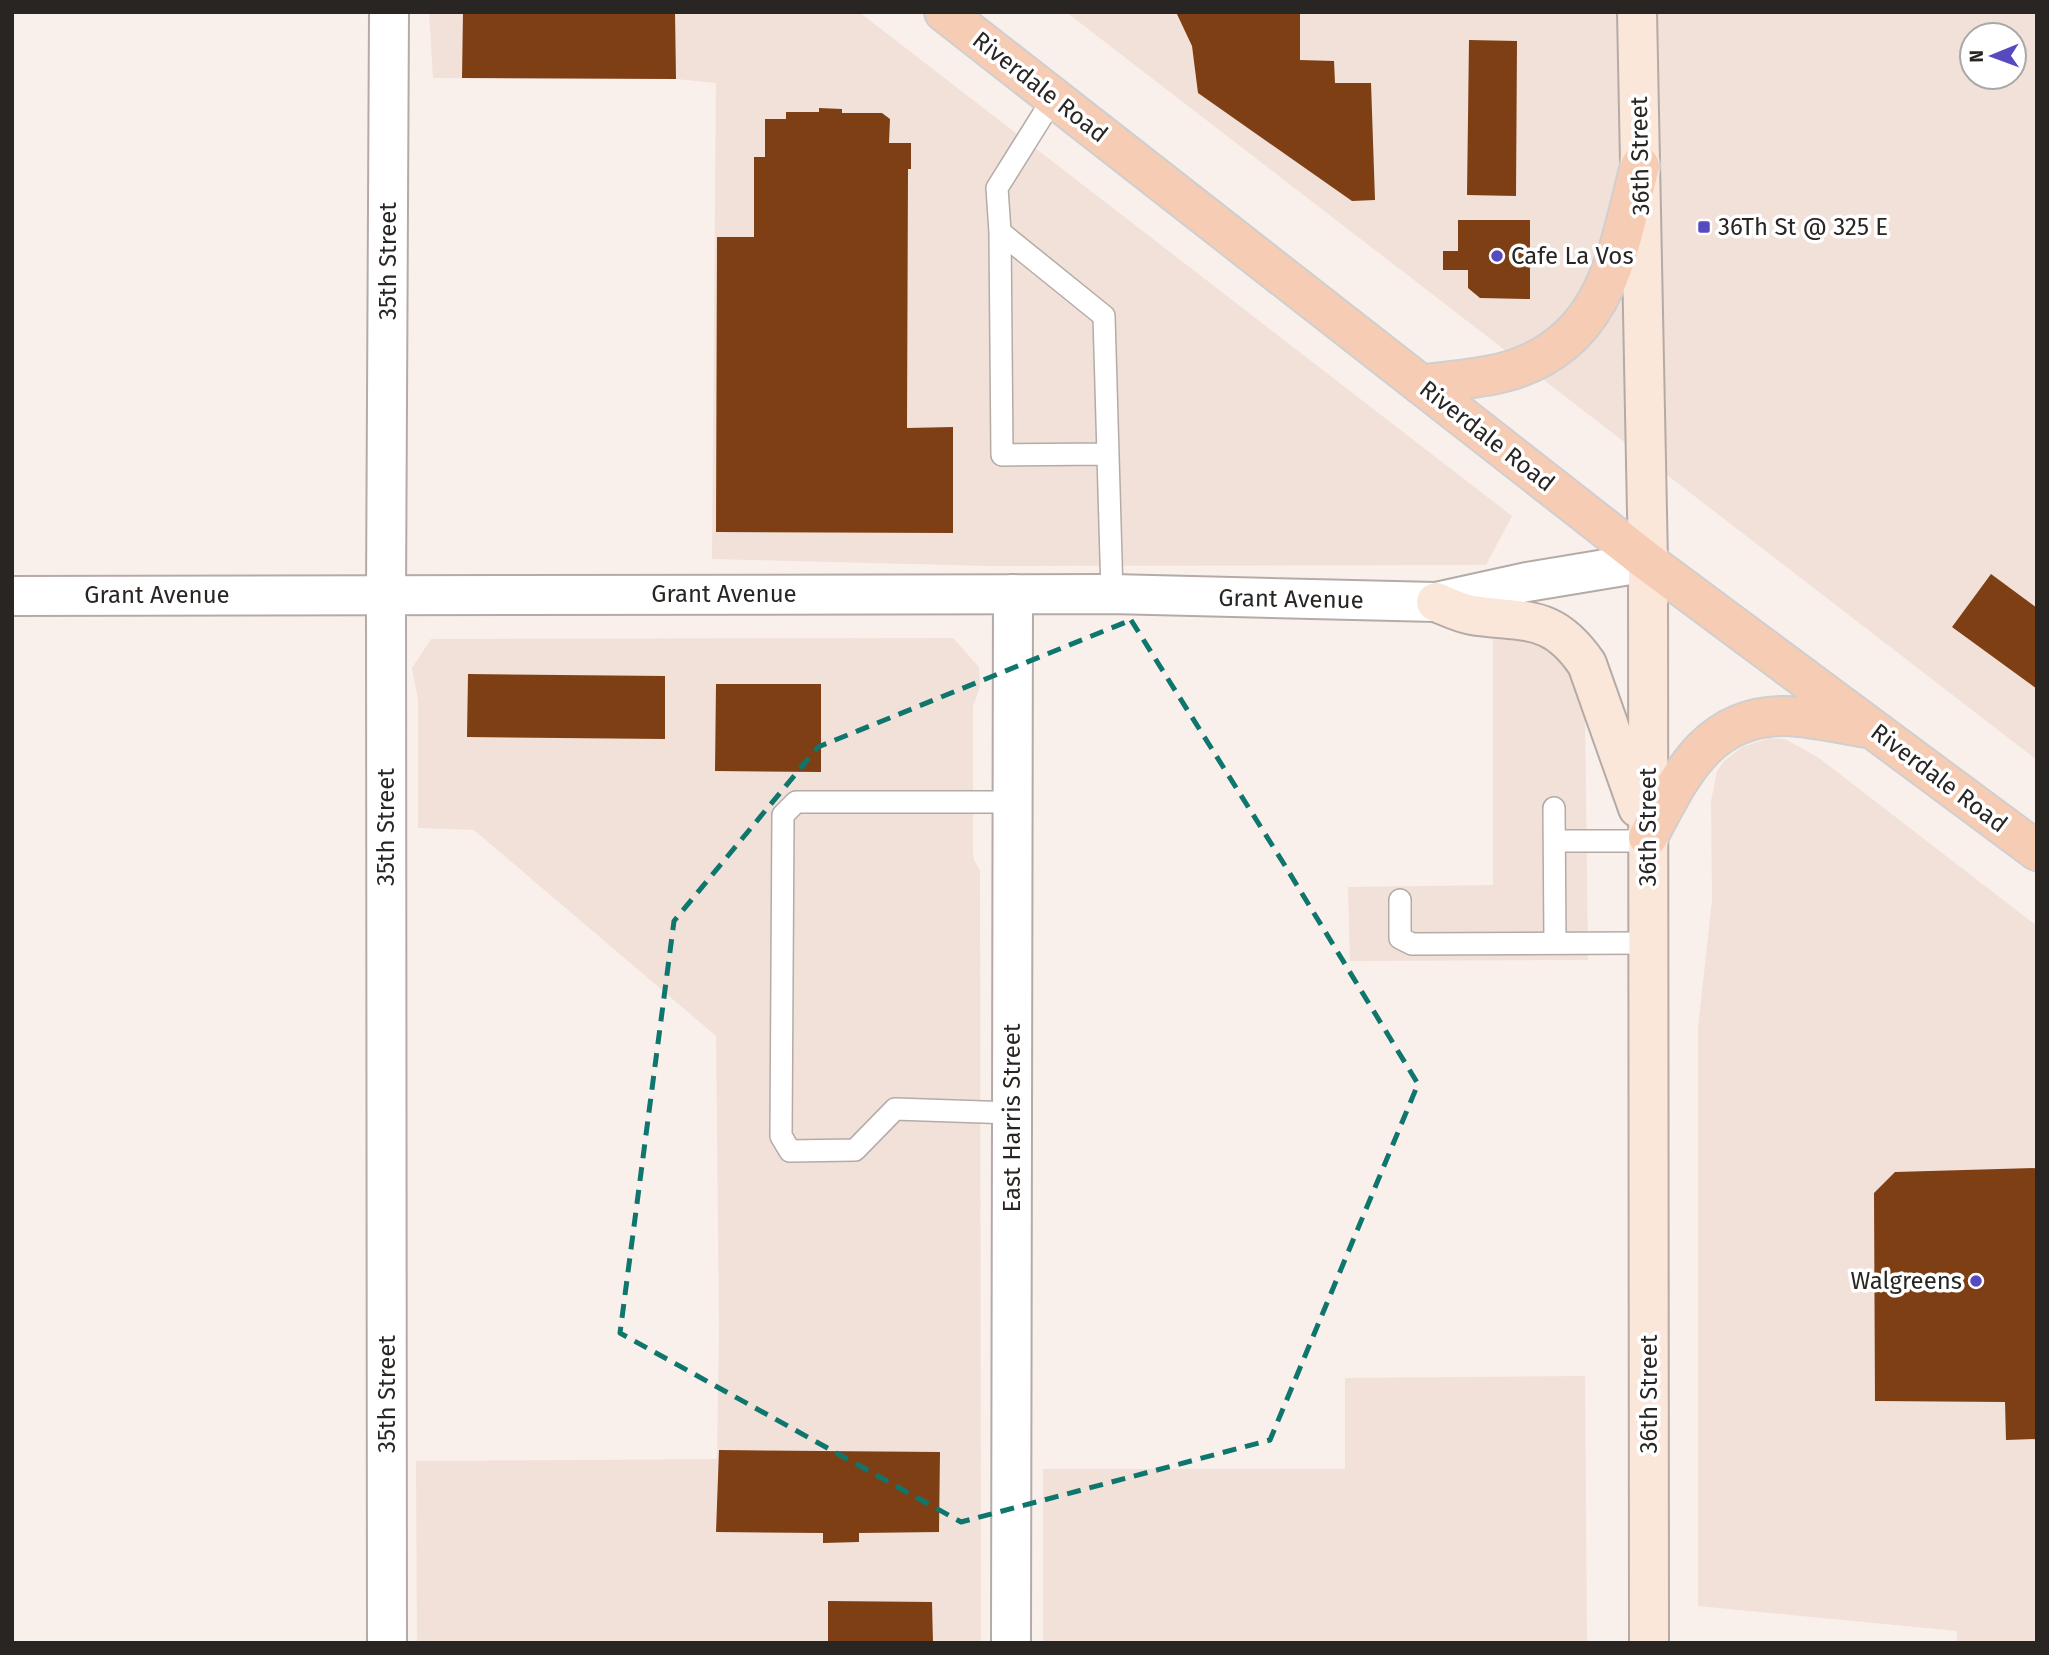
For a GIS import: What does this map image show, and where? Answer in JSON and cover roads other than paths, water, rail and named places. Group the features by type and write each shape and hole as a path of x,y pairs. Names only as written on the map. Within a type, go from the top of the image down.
{"main road":[{"name":"Riverdale Road","path":"944,12 1648,562 2037,851"},
{"name":"36th Street","path":"1637,12 1648,562 1649,1643"},
{"path":"1422,384 1490,376 1513,369 1555,348 1576,330 1594,308 1607,284 1640,166"},
{"path":"1436,603 1469,615 1521,619 1537,623 1566,639 1578,651 1587,664 1648,839"},
{"path":"1648,839 1680,776 1696,755 1716,737 1739,725 1786,716 1873,729"}],"street":[{"name":"35th Street","path":"387,1643 388,12"},
{"name":"Grant Avenue","path":"12,596 1112,594 1436,603 1527,583 1648,562"},
{"name":"East Harris Street","path":"1011,1643 1013,594"}],"lane":[{"path":"1054,97 997,188 1000,232 1002,455 1108,454"},
{"path":"1000,232 1104,316 1112,594"},
{"path":"1012,802 796,802 783,815 780,1136 790,1151 855,1150 895,1109 1012,1113"},
{"path":"1554,808 1556,943"},
{"path":"1555,841 1648,839"},
{"path":"1400,900 1400,938 1412,944 1648,943"}],"place":[{"name":"36Th St @ 325 E","path":"1704,227"},
{"name":"Cafe La Vos","path":"1497,256"},
{"name":"Walgreens","path":"1976,1281"}]}
